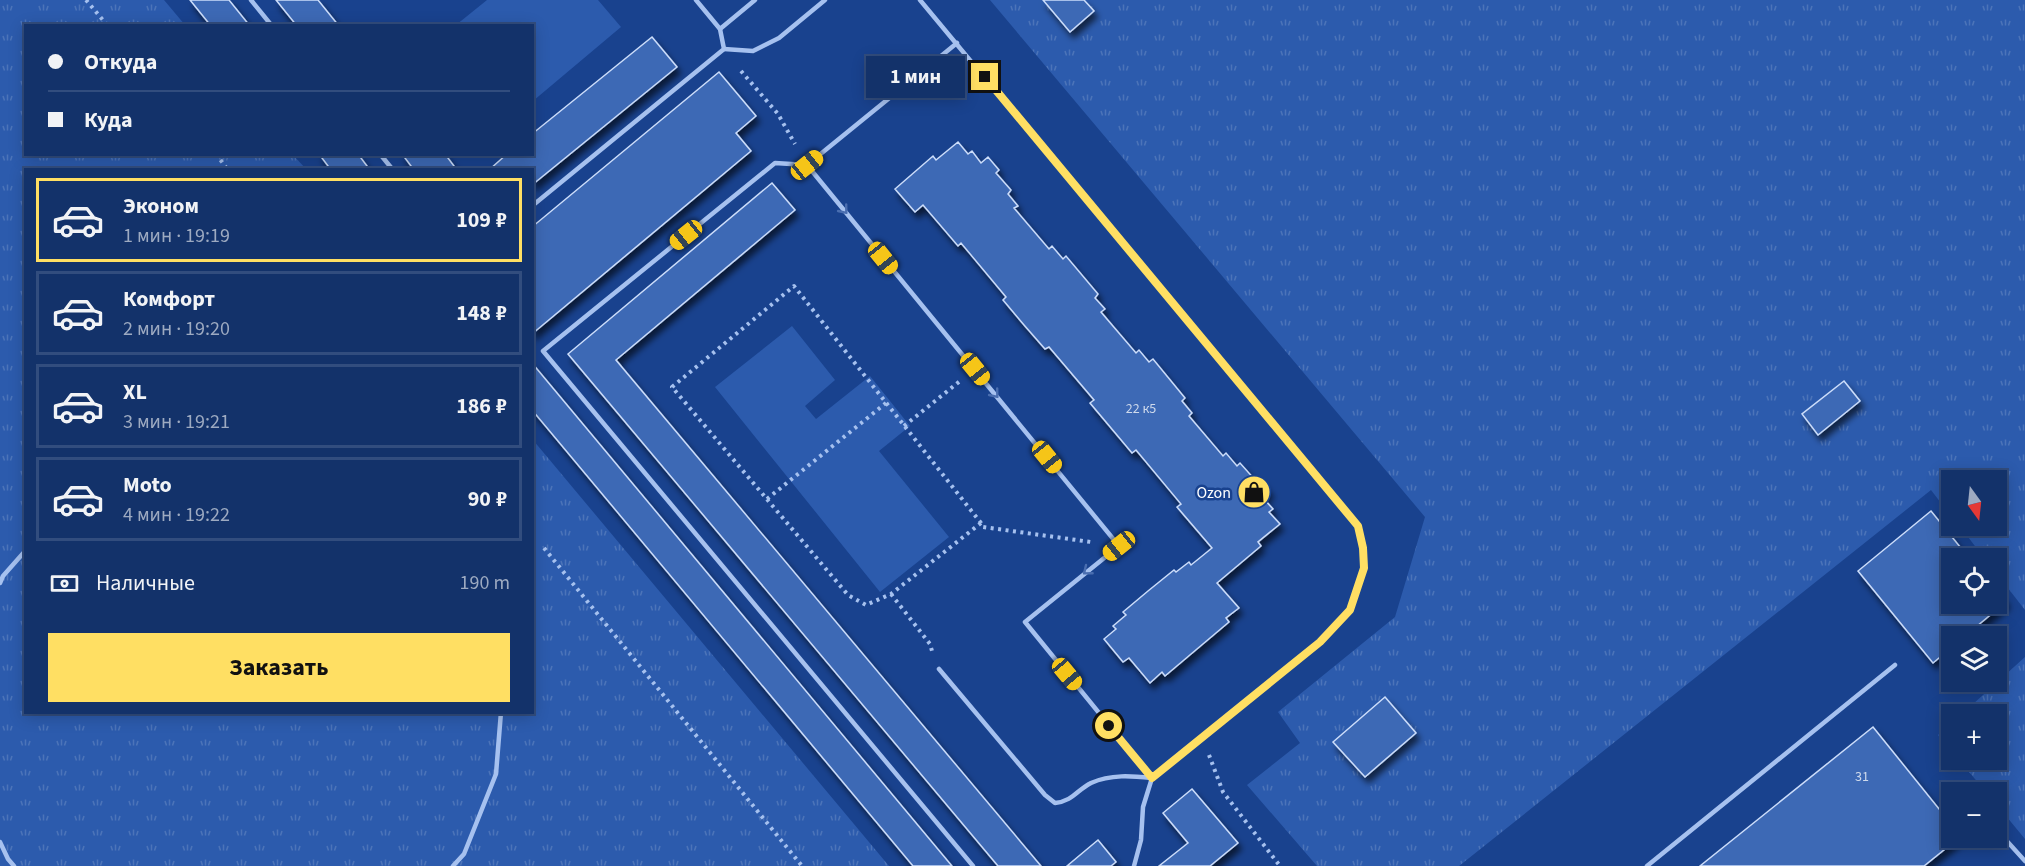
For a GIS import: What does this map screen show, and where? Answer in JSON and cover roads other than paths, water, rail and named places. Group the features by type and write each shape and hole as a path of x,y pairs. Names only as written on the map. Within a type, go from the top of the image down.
{"lane":[{"path":"251,0 270,24"},
{"path":"696,0 720,29 724,49"},
{"path":"720,29 755,0"},
{"path":"534,204 724,49 753,51 779,38 825,0"},
{"path":"920,0 1358,526 1363,548 1364,568 1350,610 1320,642 1152,778 1143,807 1141,840 1134,866"},
{"path":"957,43 807,165 775,163 543,351 973,866"},
{"path":"382,156 391,168"},
{"path":"807,165 1119,546 1025,622 1152,778"},
{"path":"0,583 1,575 24,552"},
{"path":"1647,866 1895,665"},
{"path":"939,669 1045,795 1055,803 1066,802 1091,783 1121,775 1152,778"},
{"path":"453,866 464,854 496,774 501,714"},
{"path":"2007,841 2025,861"},
{"path":"0,842 14,866"}],"place":[{"name":"Ozon","path":"1254,492"}]}
